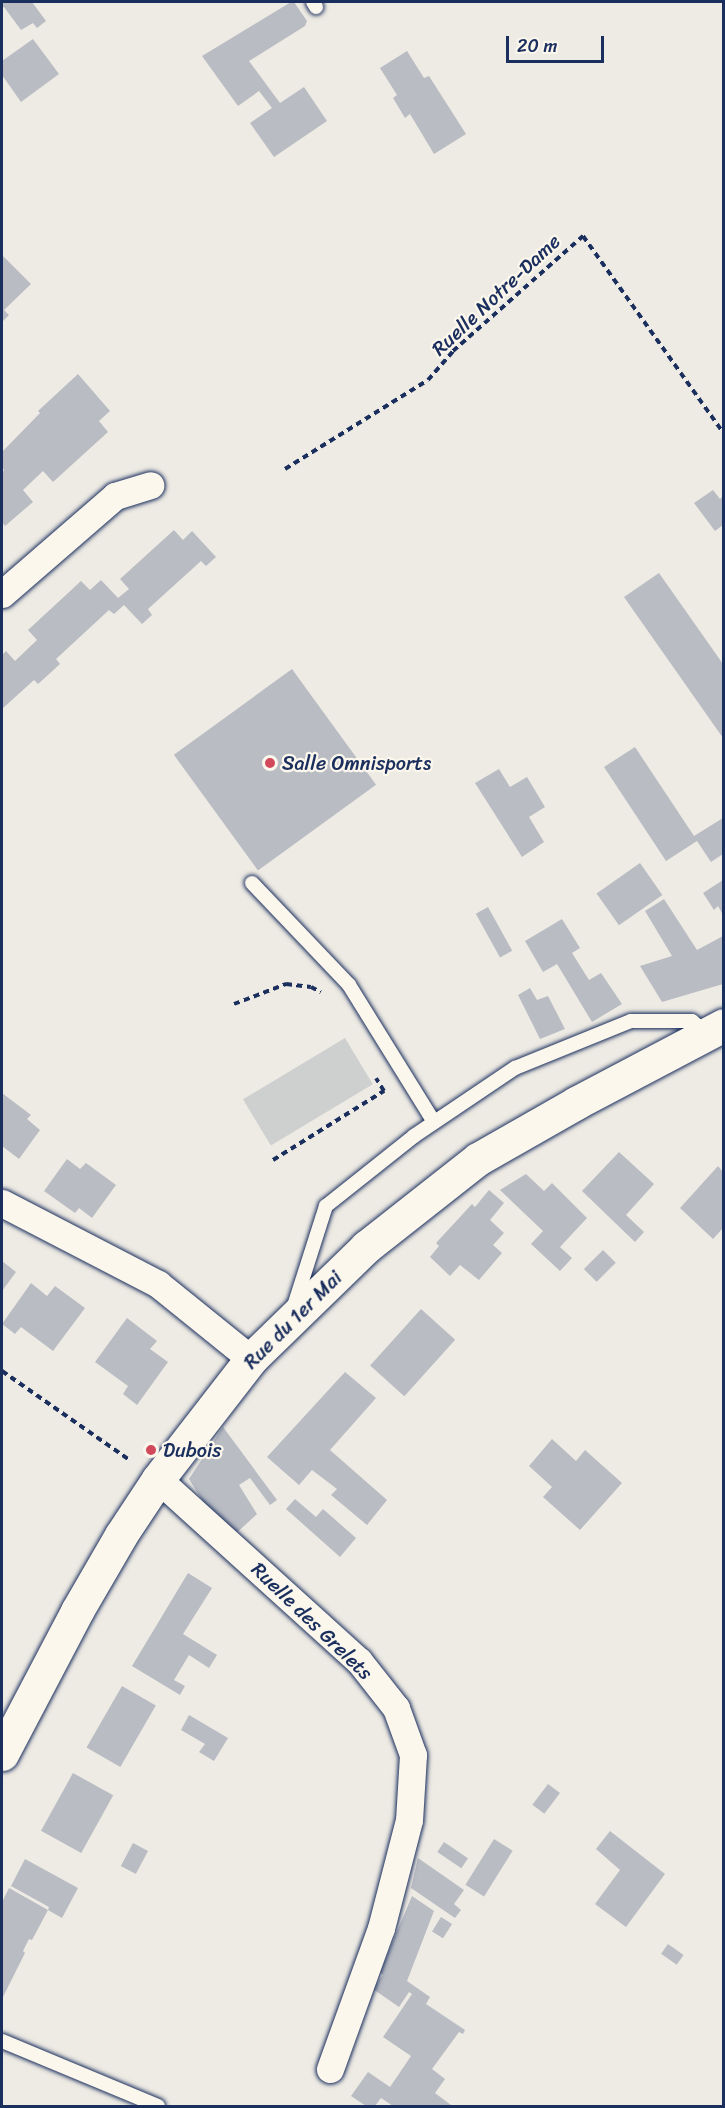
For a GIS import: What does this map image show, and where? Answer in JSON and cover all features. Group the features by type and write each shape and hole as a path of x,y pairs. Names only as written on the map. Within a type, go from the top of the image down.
{"street":[{"path":"4,584 115,496 150,485"},
{"name":"Rue du 1er Mai","path":"2,1754 77,1611 158,1479 251,1359 366,1247 478,1159 576,1102 715,1029"},
{"path":"2,1203 158,1284 251,1359"},
{"name":"Ruelle des Grelets","path":"158,1479 358,1661 396,1708 413,1755 409,1820 381,1929 330,2068"}],"lane":[{"path":"252,883 349,985 434,1122"},
{"path":"288,1323 326,1206 434,1122 515,1068 631,1021 692,1021 715,1029"},
{"path":"2,2041 158,2106"}],"path":[{"name":"Ruelle Notre-Dame","path":"285,469 428,380 453,351 583,236 723,434"},
{"path":"234,1004 286,984 311,987 330,998"},
{"path":"273,1160 384,1092 372,1071"},
{"path":"2,1371 158,1479"}],"shaded area":[{"path":"345,1038 373,1084 271,1146 243,1099"}],"building":[{"path":"2,2 32,2 46,21 37,28 33,23 21,30 4,7 2,8"},
{"path":"294,2 307,21 305,26 249,61 280,103 304,87 327,121 274,157 250,123 272,108 259,91 238,106 202,56"},
{"path":"33,39 59,74 21,102 2,75 2,61"},
{"path":"407,51 424,78 429,76 466,134 434,154 410,114 405,118 393,98 397,95 380,68"},
{"path":"3,256 31,284 4,310 9,315 2,322"},
{"path":"78,374 110,411 99,421 108,432 53,482 43,471 23,490 33,502 5,526 2,522 2,473 4,470 2,452 40,413 38,411"},
{"path":"713,490 720,499 723,496 723,525 715,531 694,503"},
{"path":"174,530 183,540 192,531 216,557 206,566 201,561 148,609 152,615 142,624 124,605 114,614 109,610 56,659 60,664 38,684 34,680 2,709 2,655 6,651 15,661 37,640 28,630 81,581 90,590 101,580 118,598 129,589 120,579"},
{"path":"659,573 723,664 723,738 624,597"},
{"name":"Salle Omnisports","path":"292,669 376,785 258,871 174,755"},
{"path":"635,747 694,836 723,818 723,854 711,862 697,841 666,861 604,767"},
{"path":"499,769 510,787 527,777 545,807 529,817 544,842 522,857 475,783"},
{"path":"640,863 662,895 619,925 597,893"},
{"path":"723,880 723,915 718,906 714,910 703,893"},
{"path":"664,899 697,950 723,936 723,984 662,1002 640,966 672,956 645,911"},
{"path":"488,907 512,951 500,958 476,914"},
{"path":"562,919 580,948 572,953 589,980 601,973 622,1004 592,1022 557,964 543,972 525,941"},
{"path":"530,988 537,1000 548,996 565,1029 540,1039 518,995"},
{"path":"2,1093 31,1115 27,1119 40,1130 19,1159 2,1146"},
{"path":"619,1152 654,1184 626,1215 644,1232 635,1242 582,1191"},
{"path":"67,1159 80,1169 86,1163 116,1185 92,1218 79,1208 75,1213 44,1191"},
{"path":"718,1166 723,1172 723,1228 713,1239 680,1208"},
{"path":"526,1174 544,1191 552,1183 587,1218 560,1247 572,1258 560,1271 531,1244 543,1231 500,1190"},
{"path":"489,1190 504,1203 490,1220 504,1233 493,1245 502,1253 479,1280 460,1265 450,1276 430,1257 439,1246 436,1243 472,1204 475,1207"},
{"path":"603,1250 616,1263 597,1282 584,1269"},
{"path":"2,1261 16,1272 2,1291"},
{"path":"31,1283 47,1296 55,1286 85,1308 53,1351 21,1327 15,1334 2,1324"},
{"path":"421,1309 455,1340 404,1396 370,1365"},
{"path":"127,1318 157,1341 150,1349 168,1362 137,1405 123,1394 128,1386 95,1362"},
{"path":"345,1372 376,1398 330,1450 387,1500 367,1525 331,1495 337,1489 312,1470 299,1485 267,1457"},
{"path":"223,1427 277,1500 270,1505 250,1478 239,1485 257,1514 232,1537 212,1516 189,1479"},
{"path":"552,1439 576,1461 585,1450 622,1483 580,1530 543,1497 552,1487 529,1466"},
{"path":"295,1499 316,1517 323,1509 356,1538 340,1557 286,1509"},
{"path":"188,1573 212,1588 183,1634 217,1655 209,1668 189,1655 174,1680 185,1686 180,1695 132,1666"},
{"path":"122,1686 156,1706 120,1767 86,1747"},
{"path":"189,1715 228,1738 214,1761 199,1752 205,1744 181,1730"},
{"path":"73,1773 113,1795 81,1853 41,1831"},
{"path":"548,1784 560,1793 544,1814 532,1805"},
{"path":"610,1831 665,1874 626,1927 595,1904 620,1870 596,1849"},
{"path":"494,1839 513,1851 484,1896 465,1885"},
{"path":"444,1842 468,1858 461,1868 437,1852"},
{"path":"133,1843 148,1851 136,1874 121,1866"},
{"path":"418,1858 464,1890 454,1904 461,1910 455,1918 411,1888"},
{"path":"25,1859 78,1888 62,1918 48,1910 49,1907 11,1886"},
{"path":"9,1888 48,1910 32,1940 29,1939 23,1951 25,1953 2,1999 2,1902"},
{"path":"412,1896 434,1911 407,1981 430,1997 426,2004 465,2030 463,2034 459,2032 432,2069 445,2079 435,2093 451,2105 393,2106 381,2098 375,2106 366,2106 351,2096 368,2072 390,2087 411,2056 383,2037 412,1994 409,1992 399,2007 373,1989 383,1975 380,1972"},
{"path":"441,1917 452,1924 443,1938 432,1931"},
{"path":"668,1944 684,1955 677,1965 661,1954"}],"place":[{"name":"Salle Omnisports","path":"270,763"},
{"name":"Dubois","path":"151,1450"}]}
